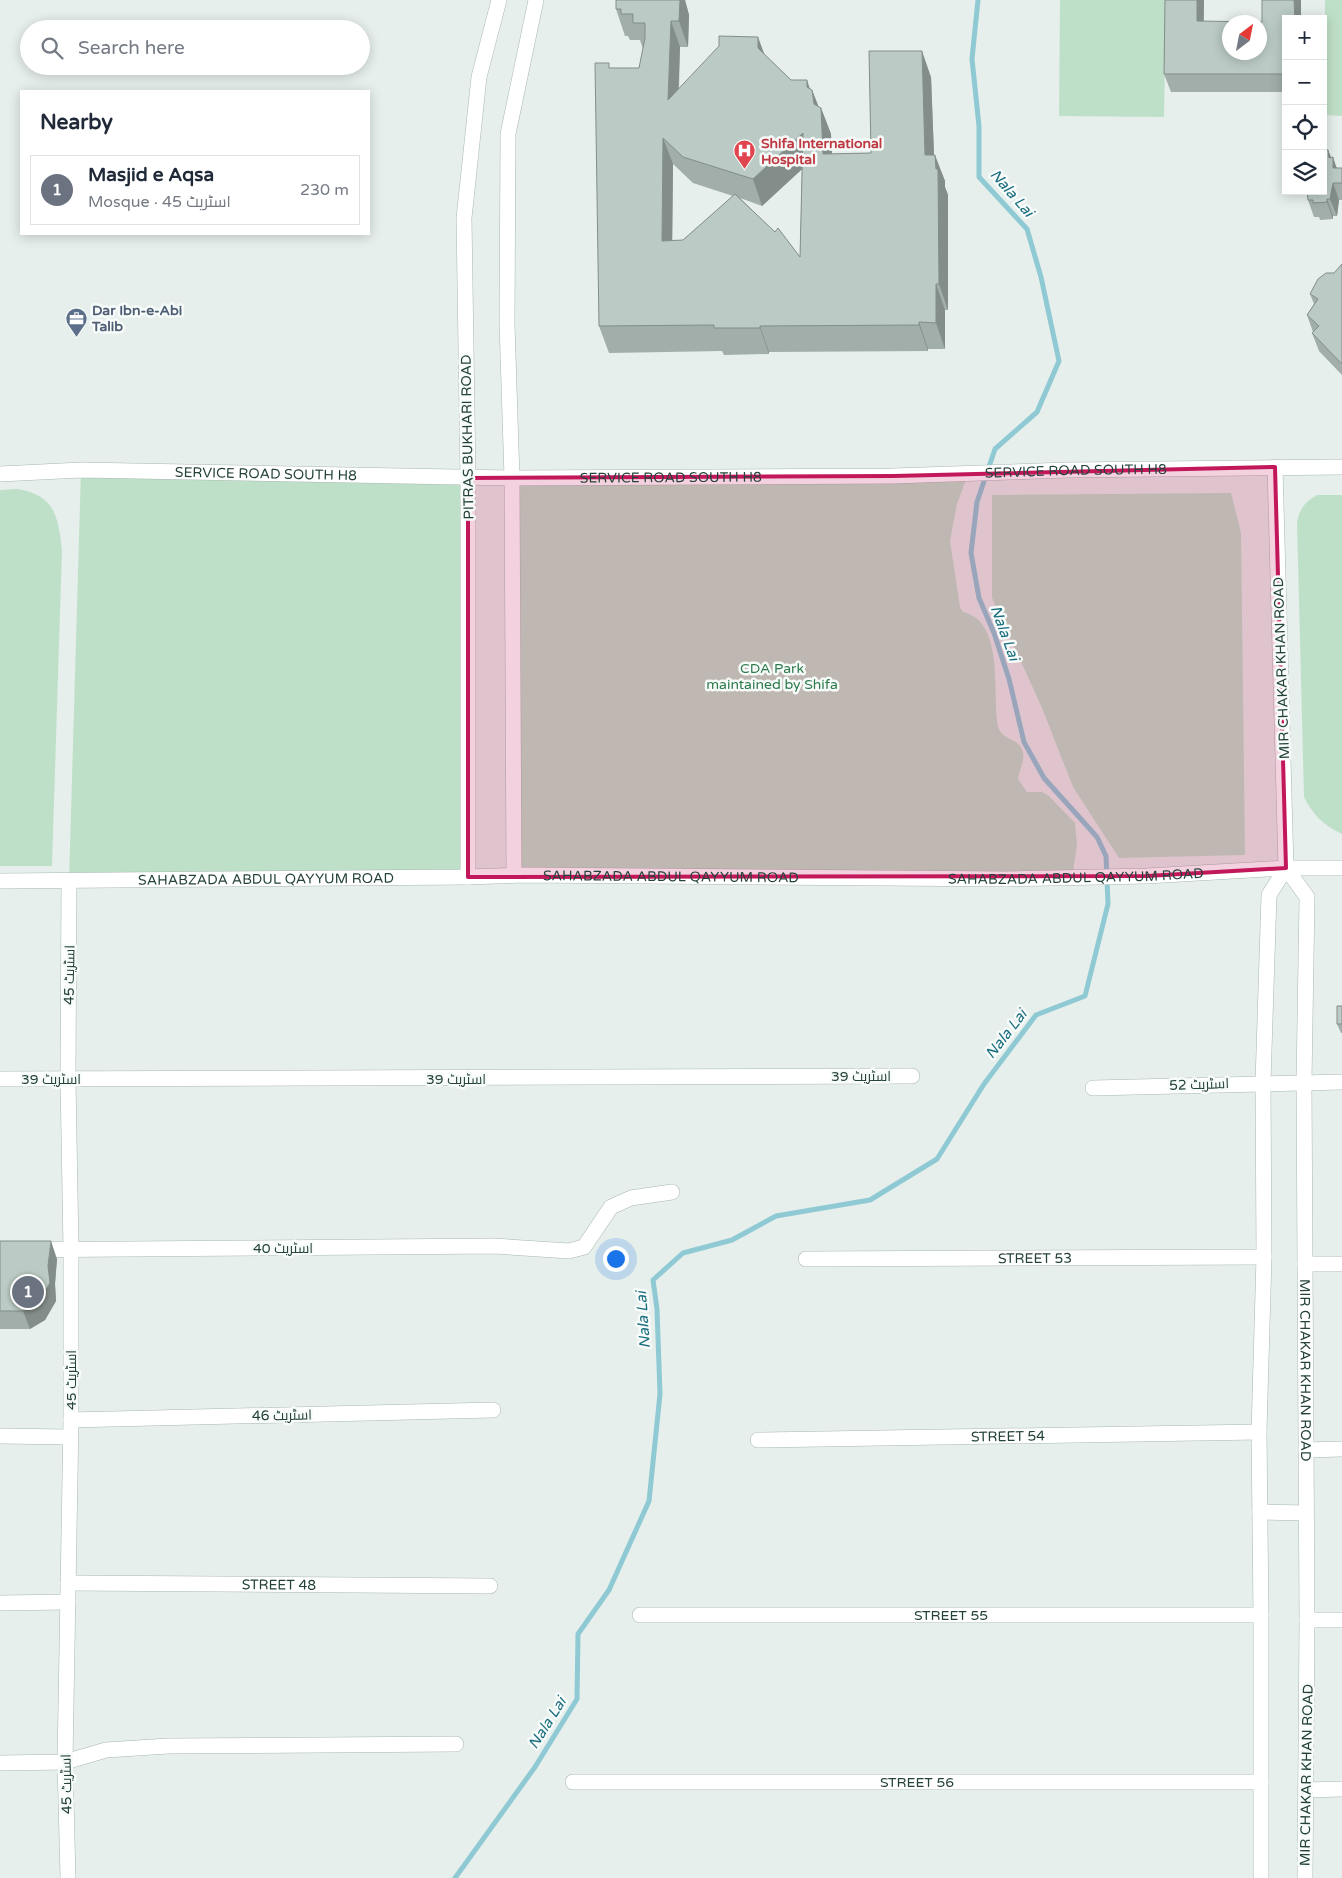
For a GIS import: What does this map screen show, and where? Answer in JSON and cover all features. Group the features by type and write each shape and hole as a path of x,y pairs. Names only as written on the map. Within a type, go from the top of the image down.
{"street":[{"name":"PITRAS BUKHARI ROAD","path":"468,877 468,478 464,218 479,77 499,0"},
{"path":"514,875 512,478 507,324 508,134 536,0"},
{"name":"MIR CHAKAR KHAN ROAD","path":"1275,467 1286,868 1307,897 1304,1082 1307,1620 1305,1878"},
{"name":"SERVICE ROAD SOUTH H8","path":"0,474 81,470 512,478 893,476 1068,470 1342,467"},
{"path":"1261,1878 1259,1432 1264,1257 1263,1082 1269,895 1286,868"},
{"name":"SAHABZADA ABDUL QAYYUM ROAD","path":"0,881 514,875 1006,879 1147,876 1286,868 1342,868"},
{"name":"اسٹریٹ 45","path":"68,1878 64,1762 68,1602 69,1437 71,1420 72,1250 68,1079 69,881"},
{"name":"اسٹریٹ 39","path":"0,1079 401,1080 912,1076"},
{"name":"اسٹریٹ 52","path":"1093,1088 1263,1082 1342,1082"},
{"name":"اسٹریٹ 40","path":"0,1250 494,1246 569,1251 584,1247 611,1207 631,1198 672,1192"},
{"name":"STREET 53","path":"806,1259 1264,1257"},
{"path":"1305,1264 1342,1264"},
{"name":"اسٹریٹ 46","path":"71,1420 493,1410"},
{"name":"STREET 54","path":"758,1440 1259,1432"},
{"path":"0,1436 69,1437"},
{"path":"1306,1450 1342,1449"},
{"path":"1260,1512 1306,1513"},
{"name":"STREET 48","path":"68,1583 490,1586"},
{"path":"0,1603 68,1602"},
{"name":"STREET 55","path":"640,1615 1261,1615"},
{"path":"1307,1620 1342,1620"},
{"path":"0,1763 64,1762 106,1750 168,1746 456,1744"},
{"name":"STREET 56","path":"573,1782 1261,1782"},
{"path":"1306,1790 1342,1789"}],"highlighted area":[{"path":"1275,467 1286,868 1147,876 468,877 468,478 893,476"}],"green space":[{"path":"1060,0 1166,0 1164,117 1059,116"},
{"path":"1325,0 1342,0 1342,116 1327,115 1327,15 1325,15"},
{"path":"81,470 468,478 468,877 69,881"},
{"name":"CDA Park maintained by Shifa","path":"968,474 957,504 950,541 960,607 963,612 976,618 985,629 991,644 994,661 998,726 1003,734 1018,744 1023,753 1018,779 1027,792 1042,792 1049,796 1075,823 1077,845 1072,878 514,875 512,478"},
{"path":"17,489 40,496 47,502 56,517 62,550 52,866 0,866 0,490"},
{"path":"1231,493 1241,533 1245,855 1119,858 1073,787 1042,708 992,598 992,495"},
{"path":"1317,495 1342,495 1342,834 1319,819 1304,797 1297,523 1303,506"}],"building":[{"name":"Shifa International Hospital","path":"616,0 680,0 679,21 671,21 668,100 719,46 719,36 758,37 758,48 791,80 807,80 807,87 812,90 814,104 821,108 823,154 871,153 869,51 922,51 925,155 935,155 936,169 938,169 939,284 936,284 936,323 919,322 919,325 760,326 760,328 714,328 714,325 599,326 595,63 609,63 609,68 639,68 645,38 645,23 633,23 633,14 621,14 621,9 616,9","holes":["803,133 800,257 778,228 775,232 735,194 683,240 662,241 663,138 683,157 753,179"]},
{"path":"1165,0 1197,0 1197,21 1222,21 1222,60 1267,60 1267,15 1262,15 1262,0 1294,0 1295,15 1282,15 1282,74 1164,74"},
{"path":"1328,150 1329,158 1333,157 1333,168 1342,168 1342,183 1333,183 1330,199 1327,199 1327,202 1313,203 1313,200 1308,200 1307,195 1327,195"},
{"path":"1342,264 1342,364 1312,333 1319,326 1307,315 1318,299 1310,294 1318,279 1326,273 1334,273"},
{"path":"1337,1006 1342,1006 1342,1024 1337,1024"},
{"path":"0,1241 51,1241 48,1266 50,1283 38,1302 23,1311 0,1311"}],"waterway":[{"name":"Nala Lai","path":"455,1878 535,1767 577,1699 578,1634 609,1590 649,1501 660,1394 657,1309 653,1280 683,1253 732,1240 776,1216 870,1200 937,1159 984,1084 1036,1015 1085,996 1108,904 1106,856 1097,837 1044,778 1024,742 1009,679 994,633 979,598 971,553 977,502 995,449 1037,412 1059,361 1041,277 1027,229 979,177 979,126 972,59 978,0"}],"place":[{"name":"Shifa International Hospital","path":"745,170"},
{"name":"Dar Ibn-e-Abi Talib","path":"76,337"},
{"name":"Masjid e Aqsa","path":"28,1292"}]}
